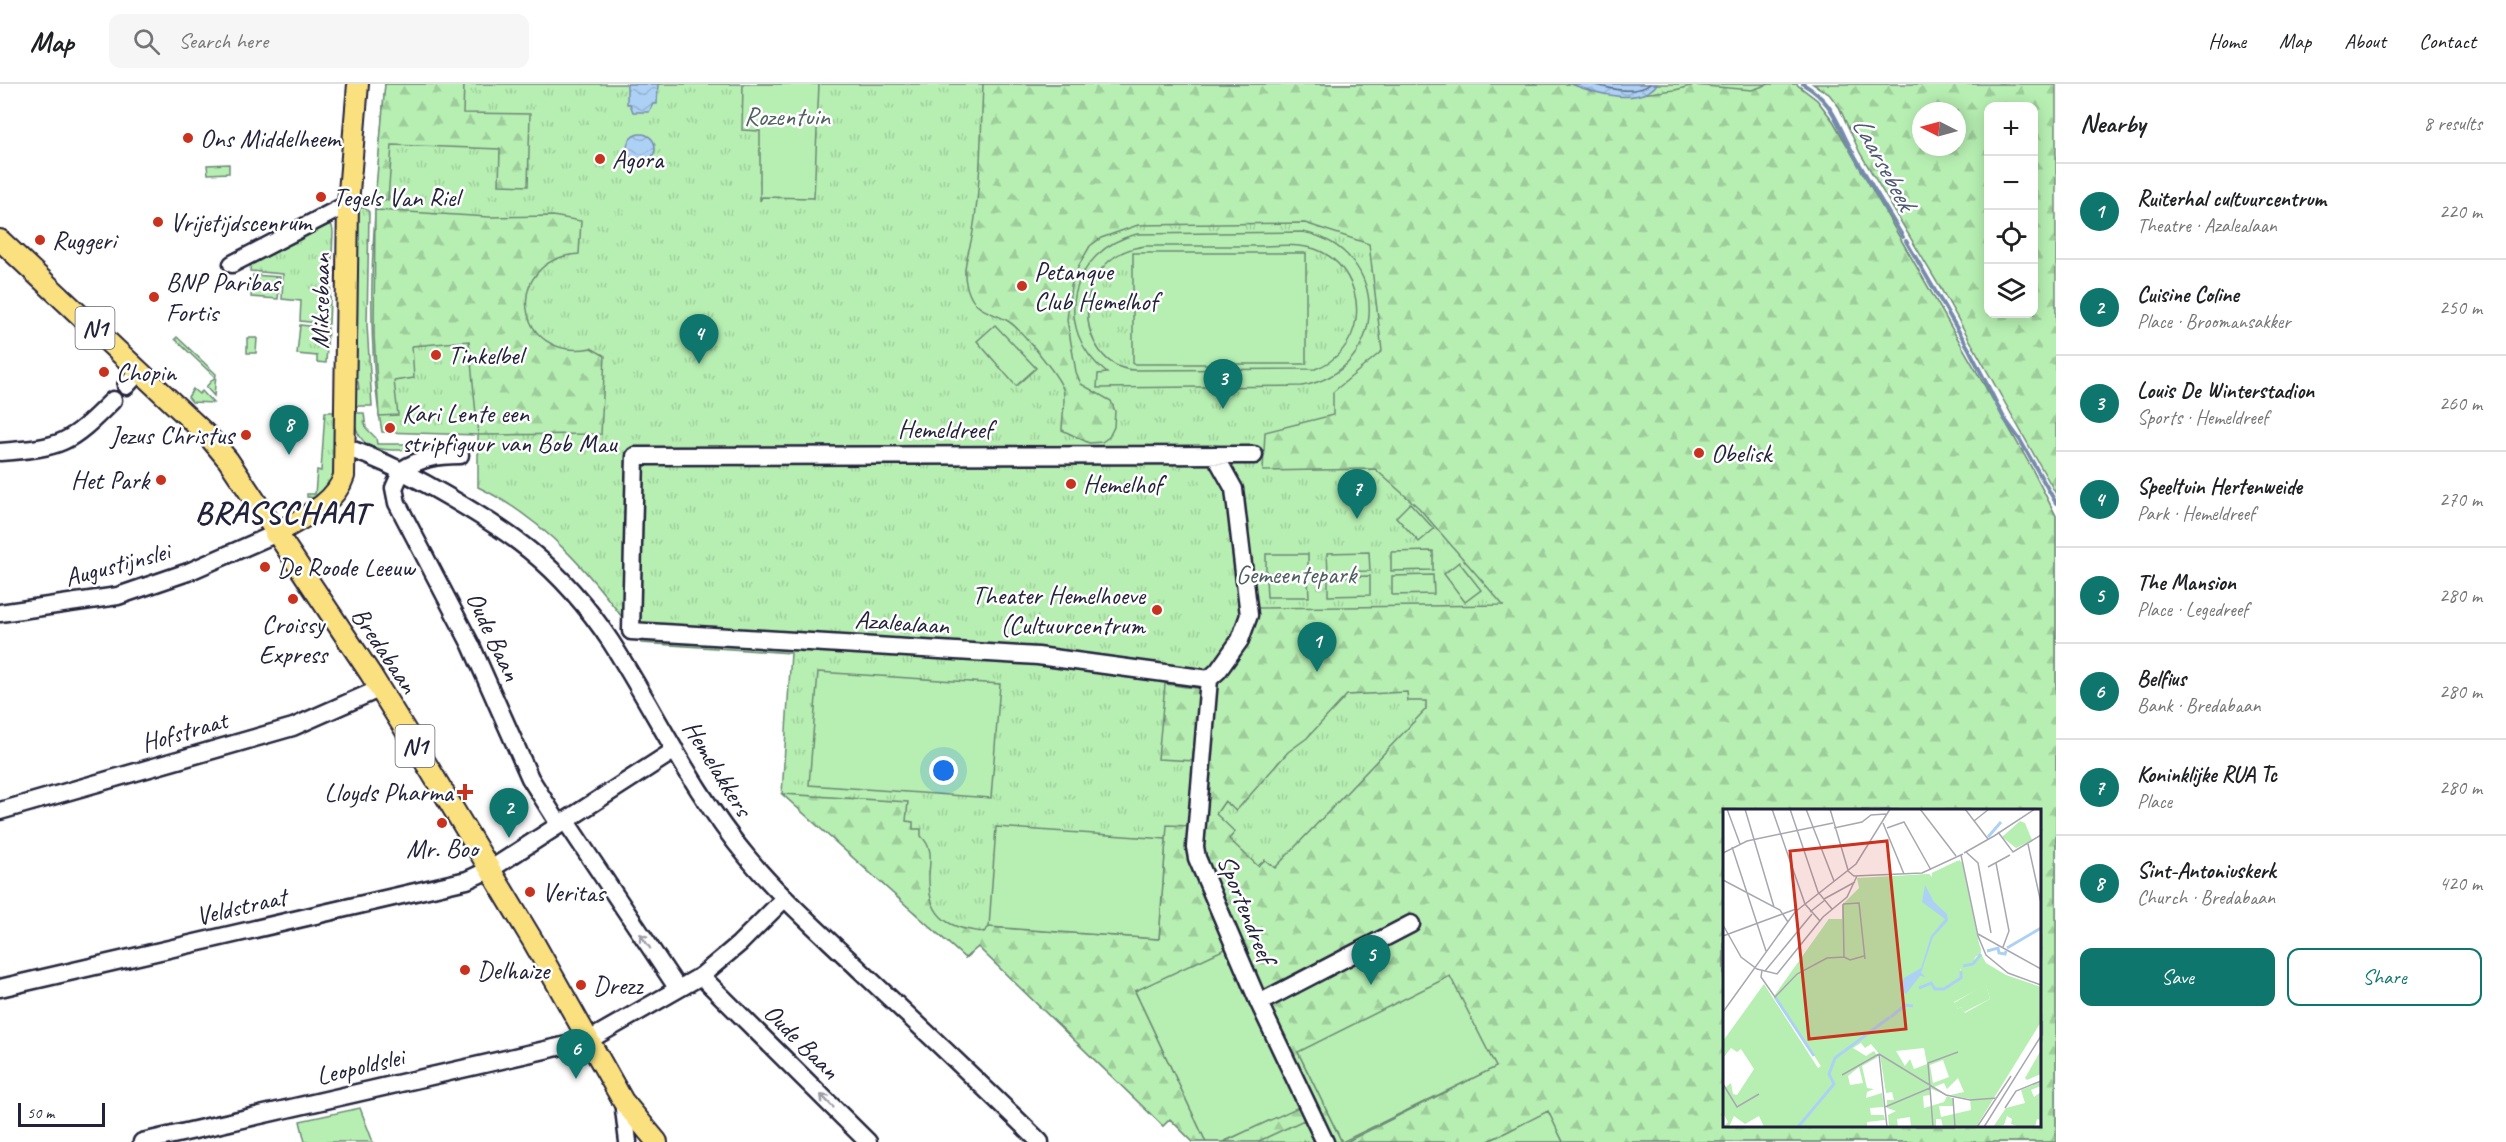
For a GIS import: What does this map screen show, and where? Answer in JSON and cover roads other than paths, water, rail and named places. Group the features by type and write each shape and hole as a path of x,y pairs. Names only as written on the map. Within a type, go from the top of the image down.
{"main road":[{"name":"Miksebaan","path":"275,534 332,498 344,476 348,204 358,84"},
{"name":"Bredabaan","path":"0,240 140,371 219,449 380,689 491,869 623,1101 657,1142"}],"street":[{"path":"232,264 348,204"},
{"path":"126,386 140,371"},
{"path":"0,452 53,447 81,431 113,400"},
{"name":"Hemelakkers","path":"345,447 386,461 471,508 535,552 576,594 612,644 675,750 733,840 785,898 1040,1142"},
{"path":"402,470 417,461 439,454 460,455"},
{"path":"1209,679 1218,671 1240,640 1249,615 1232,482 1215,455"},
{"name":"Hemeldreef","path":"631,631 635,456 1251,455 1232,482"},
{"name":"Oude Baan","path":"402,470 396,480 394,496 471,645 530,778 678,989"},
{"name":"Augustijnslei","path":"0,613 118,596 190,571 275,534"},
{"path":"612,644 631,631"},
{"name":"Azalealaan","path":"631,631 1038,656 1209,679"},
{"name":"Sportendreef","path":"1209,679 1195,847 1227,931 1325,1142"},
{"name":"Hofstraat","path":"0,811 293,727 380,689"},
{"name":"Veldstraat","path":"0,988 467,880 491,869 675,750"},
{"path":"590,1040 701,976 739,944 785,898"},
{"path":"1259,1003 1411,924"},
{"name":"Oude Baan","path":"701,976 868,1142"},
{"name":"Leopoldslei","path":"142,1142 590,1040"},
{"path":"623,1101 628,1142"}],"water":[{"path":"627,84 658,84 657,104 653,104 649,112 633,112 630,104 627,104"},
{"path":"1571,84 1657,84 1640,95 1616,96"},
{"path":"641,134 651,138 655,148 651,158 641,162 631,158 627,148 631,138"}],"waterway":[{"name":"Laarsebeek","path":"1803,84 1821,98 1833,113 1857,160 1903,237"},
{"name":"Laarsebeek","path":"1906,241 1969,349 2004,418 2020,440 2056,503"}],"place":[{"name":"Ons Middelheem","path":"188,138"},
{"name":"Agora","path":"600,159"},
{"name":"Tegels Van Riel","path":"321,197"},
{"name":"Vrijetijdscenrum","path":"158,222"},
{"name":"Ruggeri","path":"40,240"},
{"name":"Petanque Club Hemelhof","path":"1022,286"},
{"name":"BNP Paribas Fortis","path":"154,297"},
{"name":"Tinkelbel","path":"436,355"},
{"name":"Speeltuin Hertenweide","path":"699,364"},
{"name":"Chopin","path":"104,372"},
{"name":"Louis De Winterstadion","path":"1223,409"},
{"name":"Kari Lente een stripfiguur van Bob Mau","path":"390,428"},
{"name":"Jezus Christus","path":"246,435"},
{"name":"Obelisk","path":"1699,453"},
{"name":"Sint-Antoniuskerk","path":"289,455"},
{"name":"Het Park","path":"161,480"},
{"name":"Hemelhof","path":"1071,484"},
{"name":"Koninklijke RUA Tc","path":"1357,519"},
{"name":"De Roode Leeuw","path":"265,567"},
{"name":"Croissy Express","path":"293,599"},
{"name":"Theater Hemelhoeve (Cultuurcentrum","path":"1157,610"},
{"name":"Ruiterhal cultuurcentrum","path":"1317,672"},
{"name":"Lloyds Pharma","path":"465,792"},
{"name":"Mr. Boo","path":"442,823"},
{"name":"Cuisine Coline","path":"509,838"},
{"name":"Veritas","path":"530,892"},
{"name":"Delhaize","path":"465,970"},
{"name":"Drezz","path":"581,985"},
{"name":"The Mansion","path":"1371,985"},
{"name":"Belfius","path":"576,1079"}],"district":[{"name":"BRASSCHAAT","path":"282,512"}],"park label":[{"name":"Rozentuin","path":"787,116"},
{"name":"Gemeentepark","path":"1296,574"}]}
